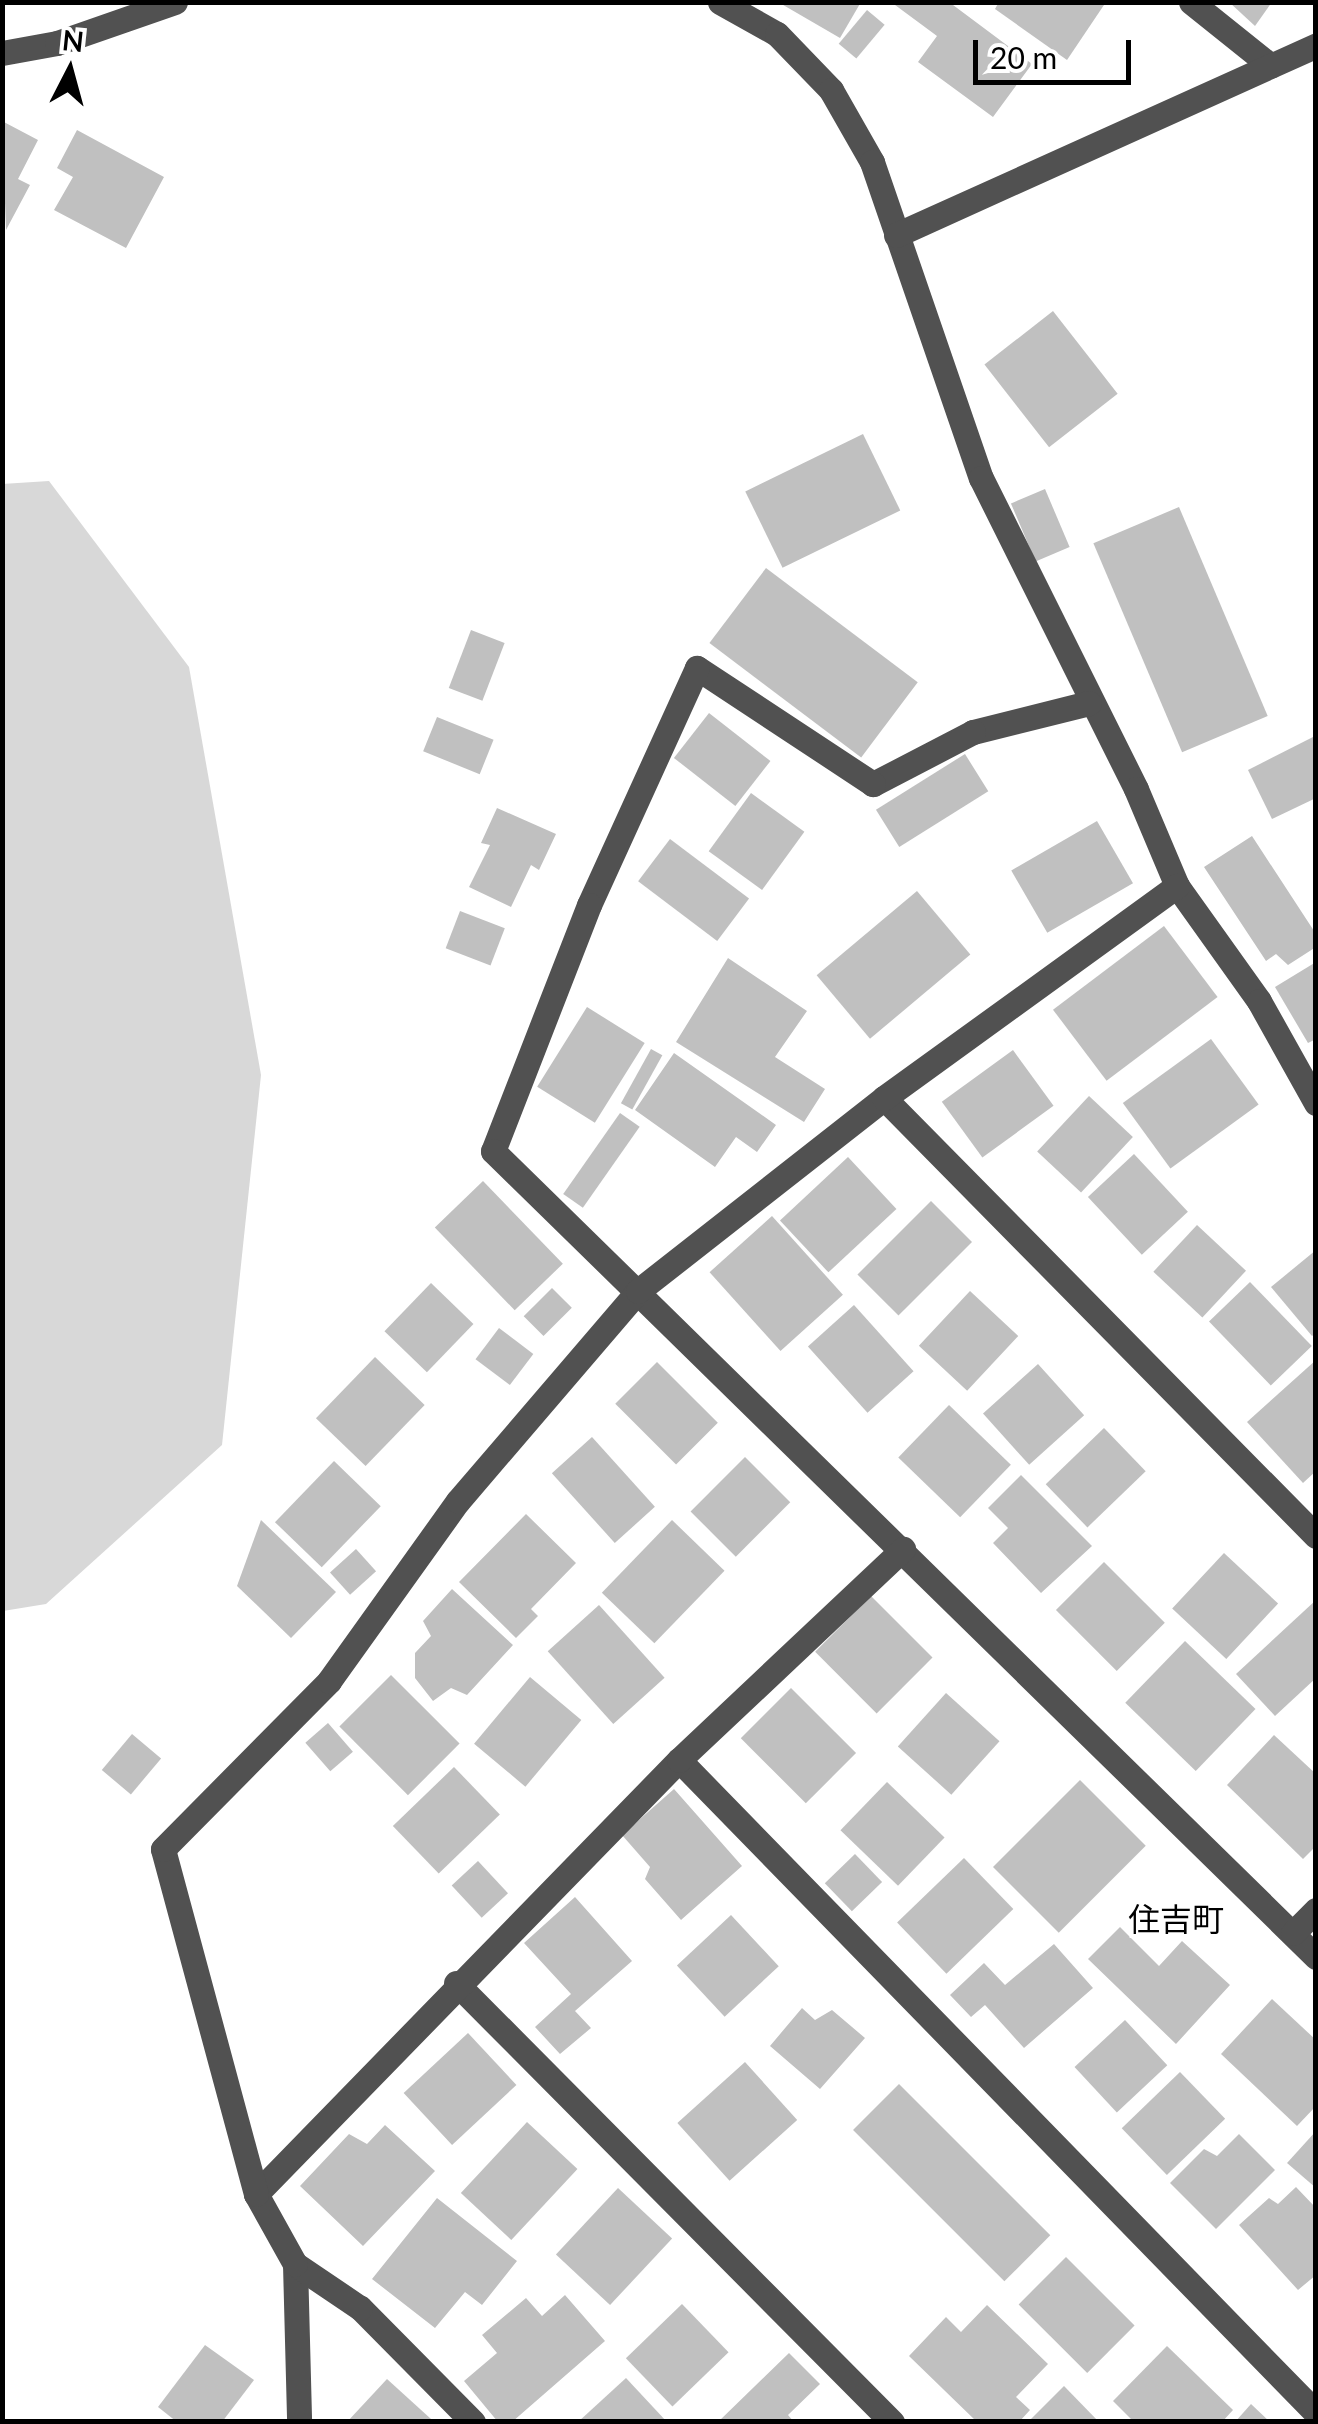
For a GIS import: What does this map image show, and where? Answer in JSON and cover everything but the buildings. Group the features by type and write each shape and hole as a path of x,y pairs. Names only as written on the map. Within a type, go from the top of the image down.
{"street":[{"path":"2,53 57,43 174,2"},
{"path":"720,2 777,34 832,90 872,162 981,478 1089,702 1136,788 1176,886 1258,1001 1316,1103"},
{"path":"1192,2 1271,66"},
{"path":"896,235 1316,45"},
{"path":"1089,702 973,732 873,784 697,668 589,905 493,1152 1316,1956"},
{"path":"473,2422 360,2308 295,2264 256,2194 163,1849 329,1682 458,1501 638,1291 884,1098 1176,886"},
{"path":"884,1098 1316,1536"},
{"path":"256,2194 456,1983 679,1760 903,1549"},
{"path":"679,1760 1316,2413"},
{"path":"1293,1933 1316,1910"},
{"path":"456,1983 892,2422"},
{"path":"295,2264 299,2422"}],"shaded area":[{"path":"49,481 189,667 261,1075 222,1445 46,1604 3,1611 2,484"}],"district":[{"name":"住吉町","path":"1176,1919"}]}
